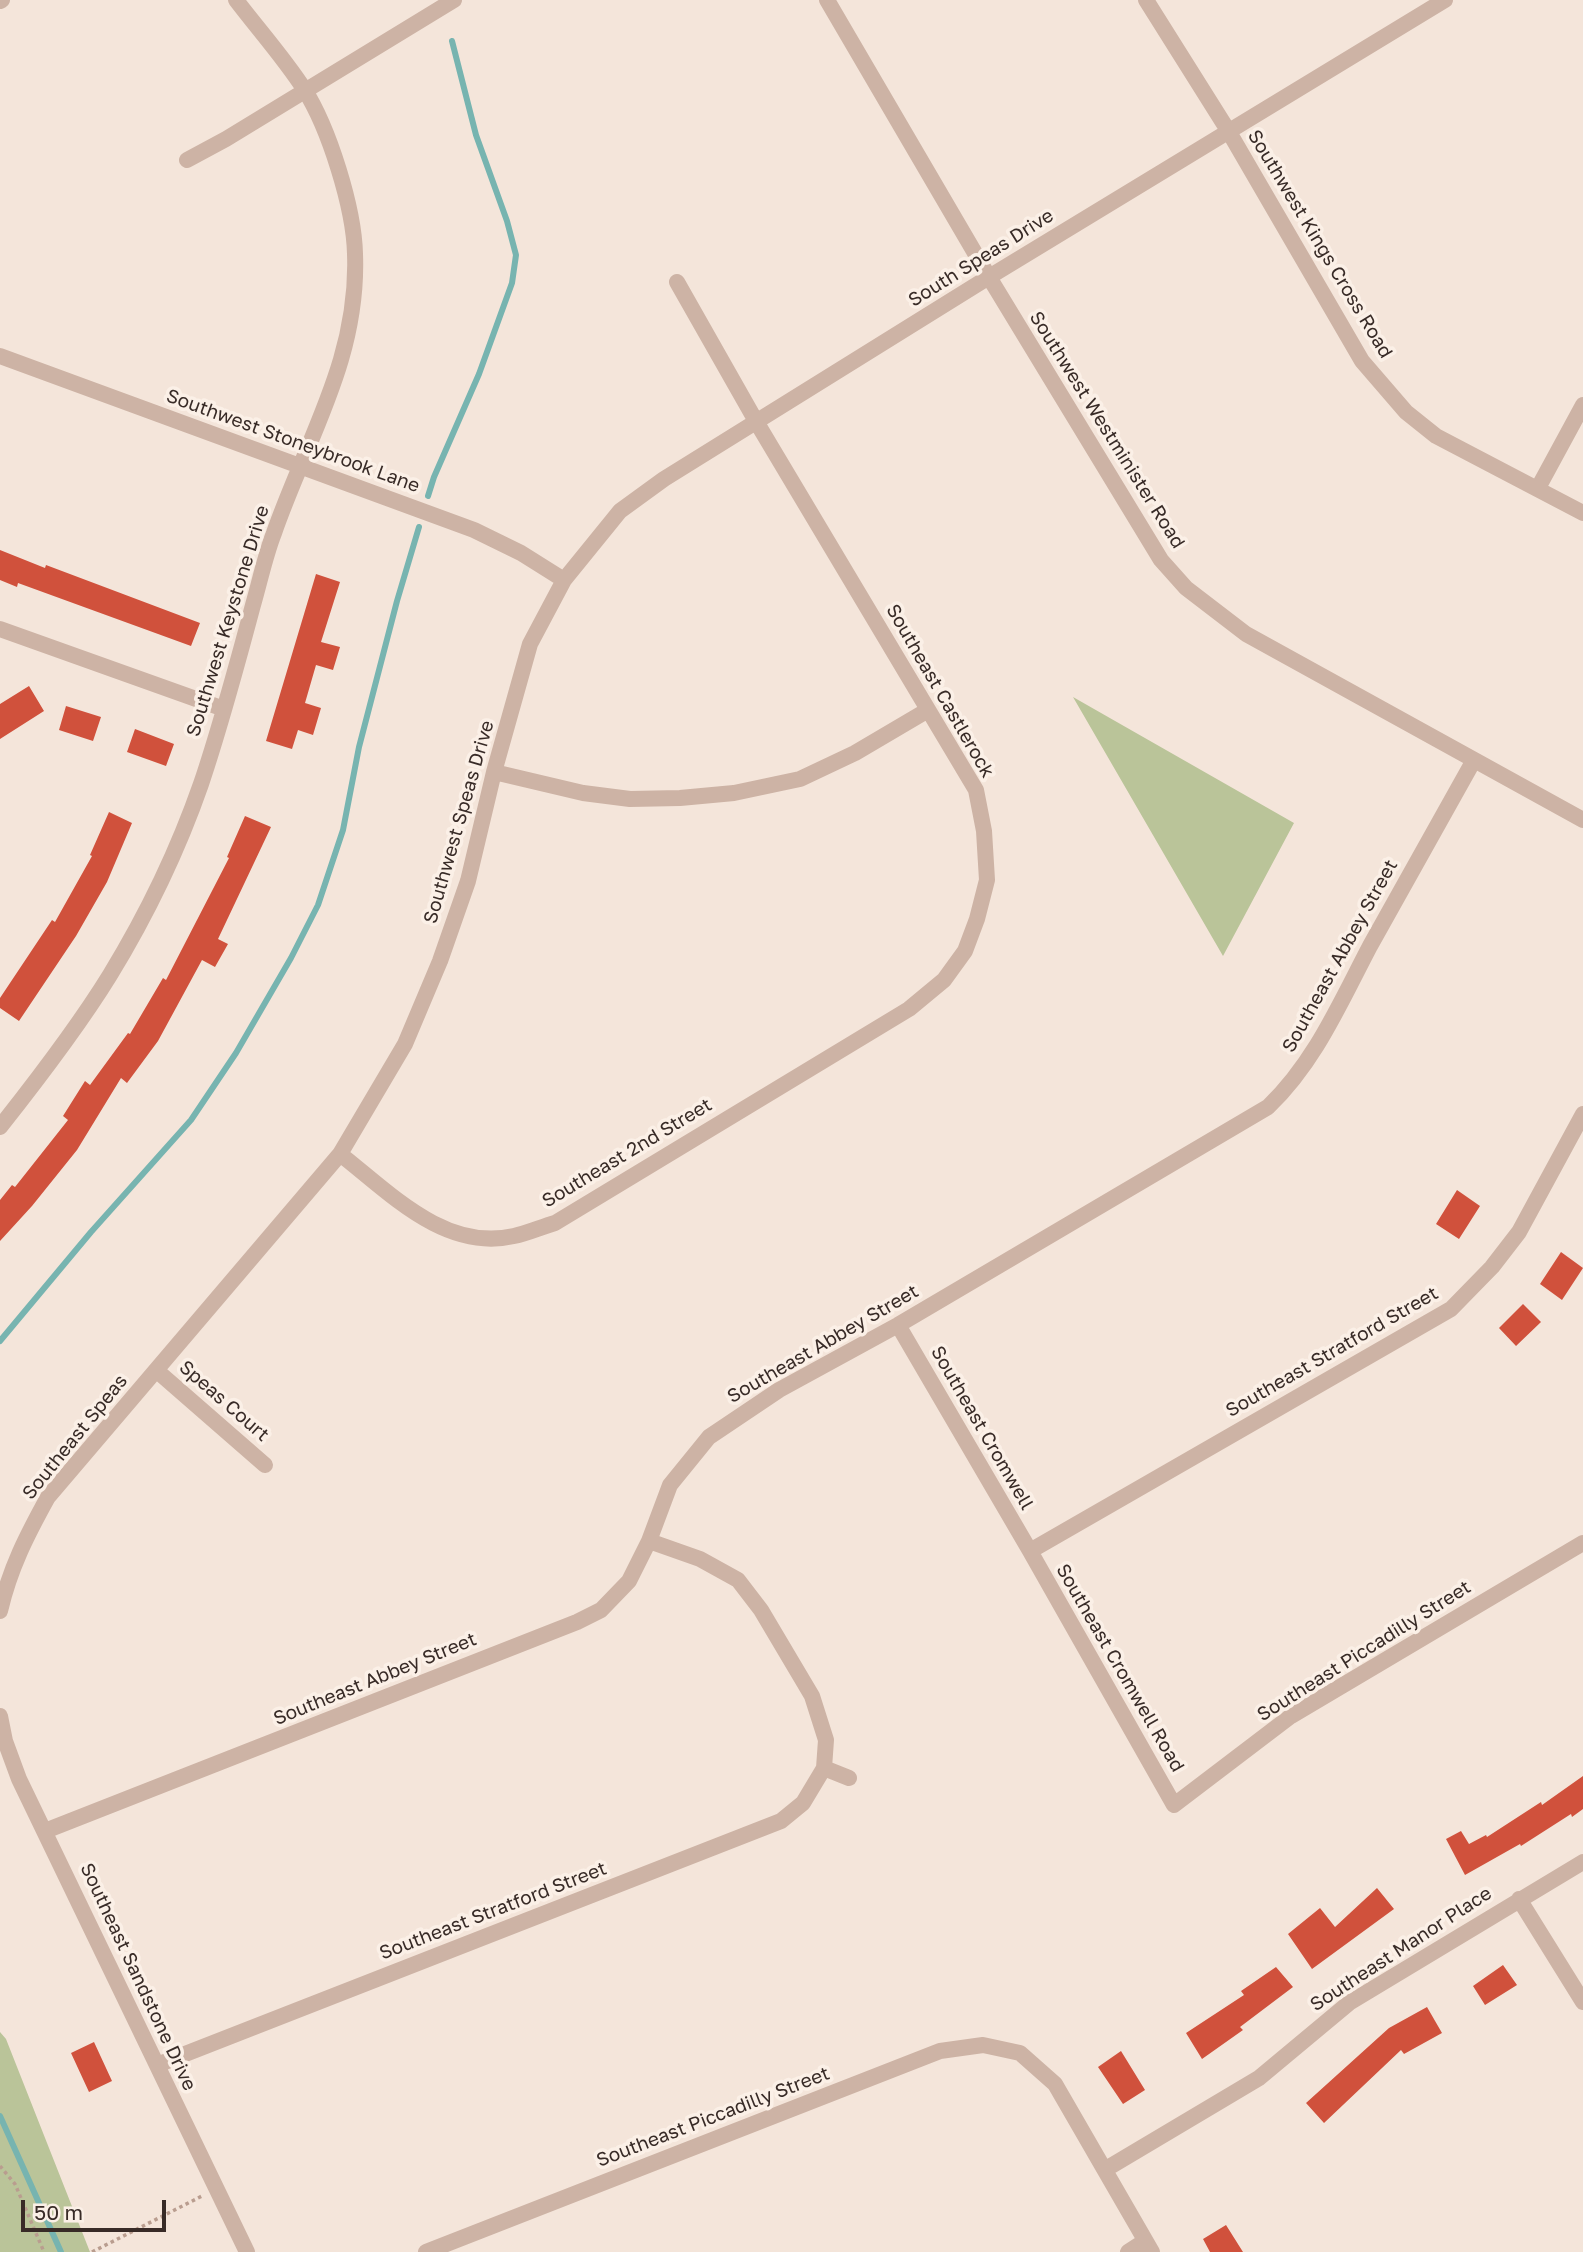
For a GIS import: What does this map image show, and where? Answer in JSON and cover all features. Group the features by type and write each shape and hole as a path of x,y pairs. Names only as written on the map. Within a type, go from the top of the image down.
{"street":[{"name":"Southwest Keystone Drive","path":"0,1126 34,1083 109,976 164,873 200,786 273,534 331,396 346,347 355,284 355,251 347,200 332,148 305,90 236,0"},
{"path":"187,160 454,0"},
{"name":"Southwest Westminister Road","path":"827,0 989,277 1161,560 1186,588 1246,634 1583,820"},
{"name":"Southwest Kings Cross Road","path":"1146,0 1229,132 1363,361 1406,412 1436,436 1583,513"},
{"name":"South Speas Drive","path":"564,580 620,511 664,479 989,277 1445,0"},
{"name":"Southeast Castlerock","path":"677,282 757,423 976,790 985,831 987,880 965,951 944,979 928,993"},
{"name":"Southwest Stoneybrook Lane","path":"0,356 474,530 522,553 564,580"},
{"path":"1538,488 1583,405"},
{"name":"Southwest Speas Drive","path":"156,1370 340,1154 405,1044 440,961 468,881 494,772 530,644 564,580"},
{"path":"0,629 224,709"},
{"path":"494,772 583,793 630,799 680,799 734,793 800,779 855,753 928,710"},
{"name":"Southeast Abbey Street","path":"46,1831 577,1622 601,1609 629,1581 649,1541 670,1485 709,1437 779,1390 898,1325 1268,1107 1303,1069 1324,1034 1474,760"},
{"name":"Southeast 2nd Street","path":"340,1154 431,1224 470,1238 512,1237 555,1223 909,1009 928,993"},
{"name":"Southeast Stratford Street","path":"1030,1551 1451,1309 1492,1267 1519,1232 1578,1135 1583,1114"},
{"name":"Southeast Cromwell","path":"898,1325 1030,1551"},
{"name":"Speas Court","path":"156,1370 265,1465"},
{"name":"Southeast Speas","path":"0,1611 8,1578 48,1497 156,1370"},
{"path":"649,1541 700,1559 738,1580 761,1610 813,1696 826,1740 824,1768 849,1778"},
{"name":"Southeast Piccadilly Street","path":"1174,1805 1291,1716 1583,1543"},
{"name":"Southeast Cromwell Road","path":"1030,1551 1174,1805"},
{"name":"Southeast Sandstone Drive","path":"0,1716 5,1741 19,1779 247,2252"},
{"name":"Southeast Stratford Street","path":"157,2065 781,1821 803,1803 824,1768"},
{"name":"Southeast Manor Place","path":"1106,2169 1259,2078 1349,2003 1583,1862"},
{"path":"1519,1899 1583,2002"},
{"name":"Southeast Piccadilly Street","path":"426,2252 940,2050 983,2045 1020,2053 1055,2084 1106,2169"},
{"path":"1106,2169 1149,2246 1128,2252"}],"path":[{"path":"0,2166 15,2184 44,2252"},
{"path":"92,2252 216,2189"}],"green space":[{"path":"1073,697 1294,823 1223,956"},
{"path":"0,2032 6,2039 90,2252 0,2252"}],"building":[{"path":"0,550 200,623 191,646 18,583 17,587 0,580"},
{"path":"316,574 340,582 321,642 340,647 333,670 316,665 305,703 321,708 313,735 298,730 292,749 266,741"},
{"path":"29,686 44,711 0,739 0,704"},
{"path":"66,706 101,717 93,741 59,730"},
{"path":"135,729 174,744 166,766 127,752"},
{"path":"109,812 132,823 107,882 76,936 19,1021 0,1008 0,998 52,920 55,922 92,856 90,855"},
{"path":"245,816 271,827 218,939 228,944 215,967 202,960 158,1041 127,1083 121,1078 77,1150 0,1241 0,1200 12,1185 15,1187 68,1120 63,1116 85,1081 90,1085 128,1033 130,1034 163,978 166,980 229,858 227,857"},
{"path":"1457,1190 1480,1206 1459,1239 1436,1224"},
{"path":"1561,1252 1583,1268 1562,1300 1540,1284"},
{"path":"1523,1304 1541,1322 1516,1346 1499,1328"},
{"path":"1583,1776 1583,1809 1465,1875 1446,1839 1461,1831 1469,1844 1486,1835 1487,1837 1541,1802 1542,1805"},
{"path":"1377,1888 1394,1909 1312,1969 1288,1934 1320,1908 1335,1927"},
{"path":"1503,1965 1517,1985 1485,2005 1473,1986"},
{"path":"1276,1967 1293,1987 1240,2027 1243,2030 1202,2059 1186,2033 1244,1995 1241,1991"},
{"path":"1427,2007 1442,2033 1404,2054 1401,2050 1324,2123 1306,2103 1389,2028"},
{"path":"94,2042 112,2081 89,2092 71,2053"},
{"path":"1121,2051 1145,2090 1123,2104 1098,2067"},
{"path":"1226,2225 1243,2252 1210,2252 1203,2239"}],"waterway":[{"path":"428,496 479,374 512,283 516,255 507,221 476,135 452,41"},
{"path":"0,1341 91,1232 191,1120 236,1053 291,958 318,905 343,830 359,747 419,527"},
{"path":"0,2116 61,2252"}]}
